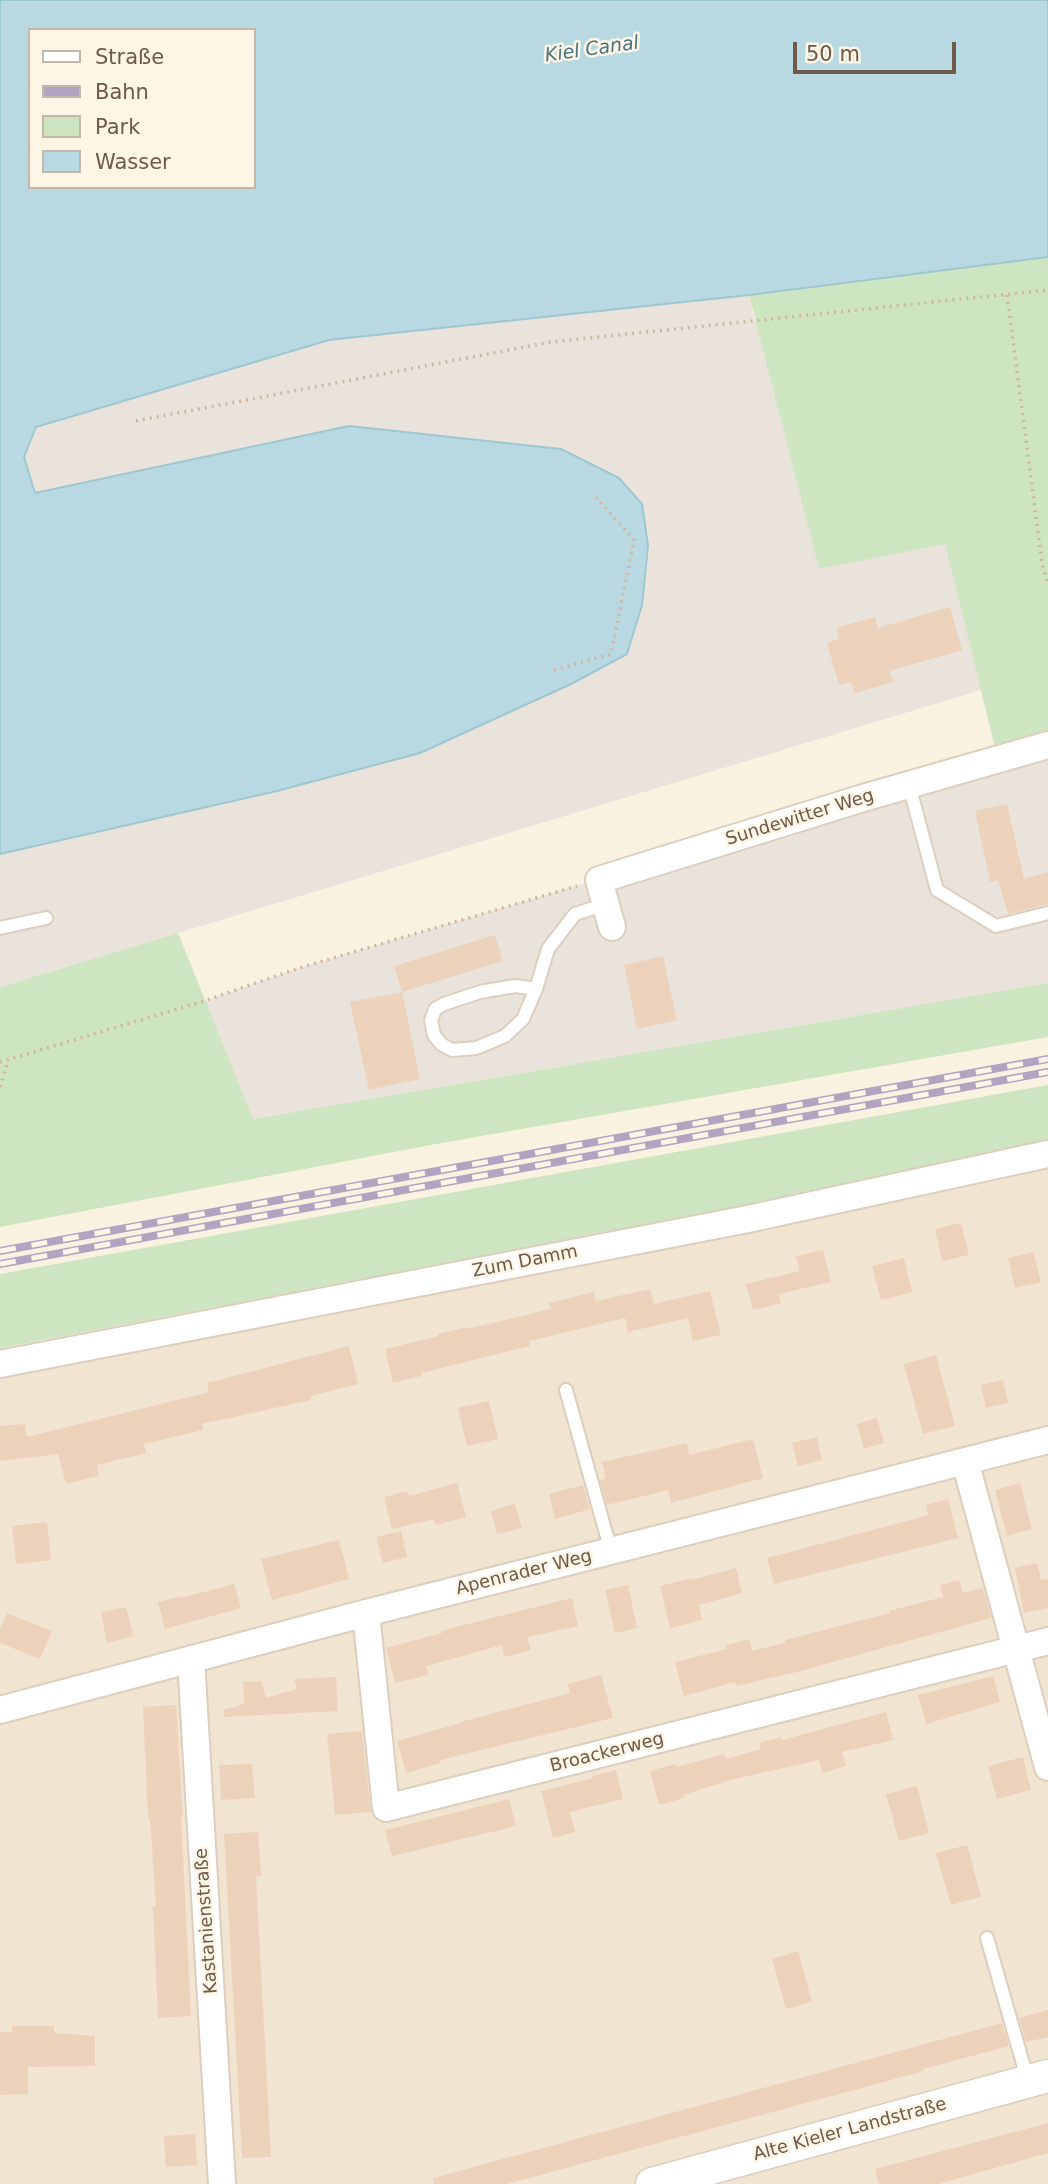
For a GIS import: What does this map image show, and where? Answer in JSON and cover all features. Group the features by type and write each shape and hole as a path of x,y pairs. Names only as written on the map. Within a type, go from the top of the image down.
{"street":[{"name":"Sundewitter Weg","path":"606,904 909,785 1048,745"},
{"name":"Zum Damm","path":"0,1364 748,1219 1048,1154"},
{"name":"Apenrader Weg","path":"0,1710 366,1613 1048,1440"},
{"path":"965,1461 1048,1767"},
{"name":"Broackerweg","path":"366,1613 386,1808 1048,1641"},
{"name":"Kastanienstraße","path":"191,1659 222,2184"},
{"name":"Alte Kieler Landstraße","path":"652,2184 1038,2079"}],"lane":[{"path":"909,785 937,890 996,926 1048,913"},
{"path":"536,989 515,986 480,992 444,1004 435,1010 431,1021 434,1035 441,1044 452,1050 476,1048 505,1036 523,1019 536,989 548,948 575,914 606,904"},
{"path":"0,928 46,918"},
{"path":"566,1390 611,1551"},
{"path":"987,1938 1038,2079"}],"path":[{"path":"136,421 551,342 1048,290"},
{"path":"1007,295 1042,562 1048,586"},
{"path":"554,670 611,654 634,540 595,496"},
{"path":"0,1062 204,1001 299,968 606,904"},
{"path":"0,1087 8,1061"}],"shaded area":[{"path":"749,295 754,320 945,543 981,690 0,987 0,434 36,427 329,340"},
{"path":"1048,746 1048,983 253,1119 204,1001 299,968"},
{"path":"1048,1142 1048,2184 0,2184 0,1348 720,1211"}],"green space":[{"path":"1048,257 1048,733 995,748 945,544 819,569 749,295"},
{"path":"178,933 253,1119 1048,983 1048,1037 436,1144 0,1227 0,987"},
{"path":"1048,1085 1048,1142 720,1211 0,1348 0,1274"}],"water":[{"name":"Kiel Canal","path":"0,0 1048,0 1048,257 749,295 329,340 36,427 24,457 35,493 349,426 561,449 619,478 642,504 648,546 642,605 627,654 571,684 420,753 277,791 0,854"}],"building":[{"path":"950,607 962,650 890,671 893,682 855,693 851,682 839,685 827,643 839,639 836,628 875,617 878,628"},
{"path":"1007,804 1024,879 1048,872 1048,904 1008,914 998,880 990,882 975,811"},
{"path":"495,935 503,961 402,992 394,966"},
{"path":"663,956 677,1020 637,1029 624,965"},
{"path":"402,992 420,1079 369,1090 350,1002"},
{"path":"961,1223 969,1255 942,1261 935,1229"},
{"path":"823,1250 831,1282 778,1294 781,1303 753,1310 746,1284 800,1271 796,1256"},
{"path":"1033,1252 1041,1282 1015,1288 1008,1258"},
{"path":"904,1258 912,1292 881,1300 872,1266"},
{"path":"650,1289 654,1304 710,1291 721,1335 693,1341 688,1318 628,1332 625,1318 529,1341 530,1346 421,1373 421,1376 393,1383 385,1349 466,1327 467,1329 551,1309 549,1303 594,1292 596,1301"},
{"path":"349,1346 358,1384 310,1396 311,1400 202,1424 203,1430 144,1444 146,1453 97,1465 99,1476 66,1484 58,1454 0,1461 0,1426 25,1424 27,1437 209,1392 207,1383"},
{"path":"936,1355 955,1426 923,1434 904,1364"},
{"path":"1003,1380 1008,1403 986,1408 981,1385"},
{"path":"489,1401 498,1439 467,1446 458,1408"},
{"path":"877,1418 884,1443 864,1449 857,1424"},
{"path":"817,1437 822,1460 798,1466 792,1443"},
{"path":"753,1439 763,1478 671,1503 668,1490 607,1505 600,1480 606,1479 602,1462 687,1443 689,1455"},
{"path":"457,1483 466,1517 436,1525 434,1519 392,1529 384,1497 407,1491 409,1496"},
{"path":"1020,1483 1032,1529 1007,1536 995,1490"},
{"path":"583,1485 590,1509 555,1519 549,1494"},
{"path":"948,1499 958,1538 774,1584 767,1558 929,1515 926,1505"},
{"path":"515,1504 522,1528 497,1534 491,1511"},
{"path":"47,1522 51,1560 16,1564 12,1526"},
{"path":"401,1531 407,1557 383,1563 376,1537"},
{"path":"339,1540 349,1579 272,1600 261,1559"},
{"path":"1037,1563 1041,1580 1048,1579 1048,1608 1024,1613 1015,1568"},
{"path":"736,1568 742,1593 699,1605 702,1620 670,1628 660,1586"},
{"path":"959,1580 963,1593 983,1588 991,1618 793,1673 736,1686 735,1682 684,1696 675,1662 727,1649 726,1645 749,1639 752,1651 890,1613 889,1611 943,1597 940,1585"},
{"path":"234,1584 241,1608 165,1629 158,1602"},
{"path":"628,1585 637,1628 615,1633 605,1590"},
{"path":"572,1598 578,1626 527,1637 531,1650 504,1657 502,1645 426,1666 428,1675 395,1683 386,1648 442,1633 441,1631"},
{"path":"126,1607 133,1636 107,1643 101,1612"},
{"path":"7,1613 52,1631 40,1659 0,1643 0,1629"},
{"path":"601,1675 613,1718 440,1760 441,1763 406,1773 397,1741 570,1693 568,1684"},
{"path":"993,1676 1000,1702 926,1724 918,1695"},
{"path":"336,1677 338,1711 224,1717 223,1710 244,1704 243,1682 261,1681 266,1698 297,1689 294,1679"},
{"path":"176,1705 191,2016 158,2018 153,1906 156,1906 148,1818 143,1707"},
{"path":"886,1712 893,1740 842,1752 846,1766 822,1773 819,1760 730,1780 659,1805 650,1771 724,1754 726,1759 761,1749 759,1743 781,1737 782,1740"},
{"path":"362,1731 371,1812 335,1815 327,1734"},
{"path":"1023,1757 1031,1790 997,1799 988,1766"},
{"path":"252,1764 255,1798 221,1800 219,1765"},
{"path":"616,1770 623,1799 570,1812 575,1832 553,1838 541,1791"},
{"path":"917,1786 929,1833 899,1841 886,1794"},
{"path":"509,1799 516,1826 392,1856 385,1830"},
{"path":"258,1832 261,1876 256,1876 271,2157 242,2158 224,1834"},
{"path":"967,1845 981,1897 951,1905 936,1853"},
{"path":"798,1951 812,2002 786,2009 772,1959"},
{"path":"1048,2010 1048,2037 1026,2042 1019,2018"},
{"path":"1002,2023 1009,2046 923,2069 924,2071 507,2184 434,2184 433,2178"},
{"path":"12,2026 54,2026 54,2033 95,2036 95,2066 28,2067 28,2094 0,2095 0,2032 12,2032"},
{"path":"1048,2123 1048,2153 939,2184 879,2184 875,2169"},
{"path":"195,2134 197,2165 166,2167 164,2136"}],"railway":[{"path":"0,1251 1048,1059"},
{"path":"0,1264 1048,1072"}]}
